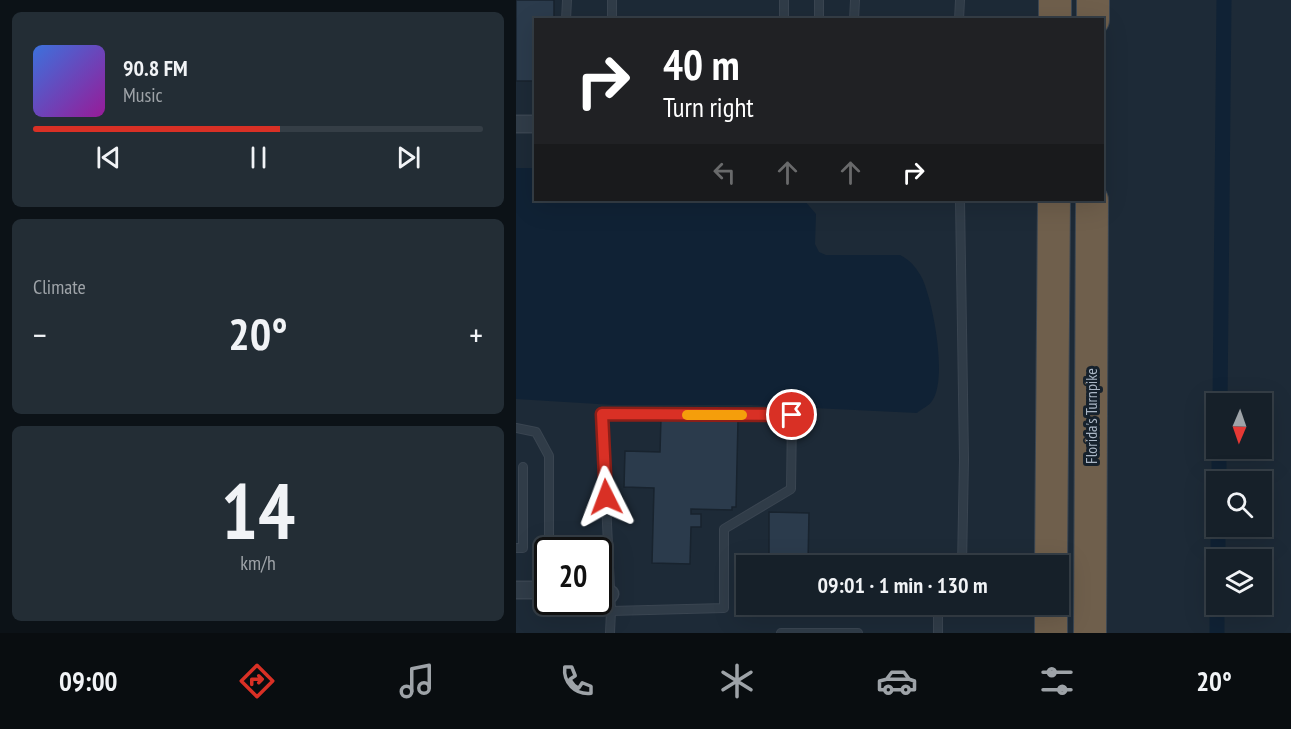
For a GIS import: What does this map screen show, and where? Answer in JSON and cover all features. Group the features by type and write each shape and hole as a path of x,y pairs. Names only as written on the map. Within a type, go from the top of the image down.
{"highway":[{"path":"1055,0 1055,18"},
{"path":"1093,0 1093,18"},
{"path":"1051,555 1054,201"},
{"name":"Florida's Turnpike","path":"1090,633 1092,201"},
{"path":"1051,615 1051,633"}],"street":[{"path":"516,124 534,124"},
{"path":"516,590 534,590"}],"lane":[{"path":"566,18 567,0"},
{"path":"612,0 612,18"},
{"path":"784,0 784,18"},
{"path":"819,0 819,18"},
{"path":"854,18 855,0"},
{"path":"959,18 960,0"},
{"path":"960,201 964,459 962,555"},
{"path":"603,537 602,414 792,415 791,489 724,529 724,608 612,611"},
{"path":"516,428 536,432 549,456 549,537"},
{"path":"516,548 523,548 523,467"},
{"path":"610,633 611,615"},
{"path":"938,615 938,633"},
{"path":"781,633 858,633"}],"water":[{"path":"516,168 534,168 534,201 805,201 816,214 815,244 819,252 826,255 900,255 910,262 920,274 934,321 939,358 937,390 932,401 917,413 751,405 614,405 516,399"}],"building":[{"path":"516,0 554,0 554,18 534,18 534,81 516,81"},
{"path":"661,418 738,420 736,507 732,507 732,510 691,509 691,514 701,514 701,527 691,527 690,564 652,563 654,488 624,487 625,451 660,452"},
{"path":"769,512 809,513 808,555 769,555"}],"waterway":[{"path":"1220,393 1224,0"},
{"path":"1219,459 1219,471"},
{"path":"1218,537 1218,549"},
{"path":"1217,615 1217,633"}],"slow traffic":[{"path":"687,415 742,415"}],"route":[{"path":"606,497 602,414 792,415"}]}
